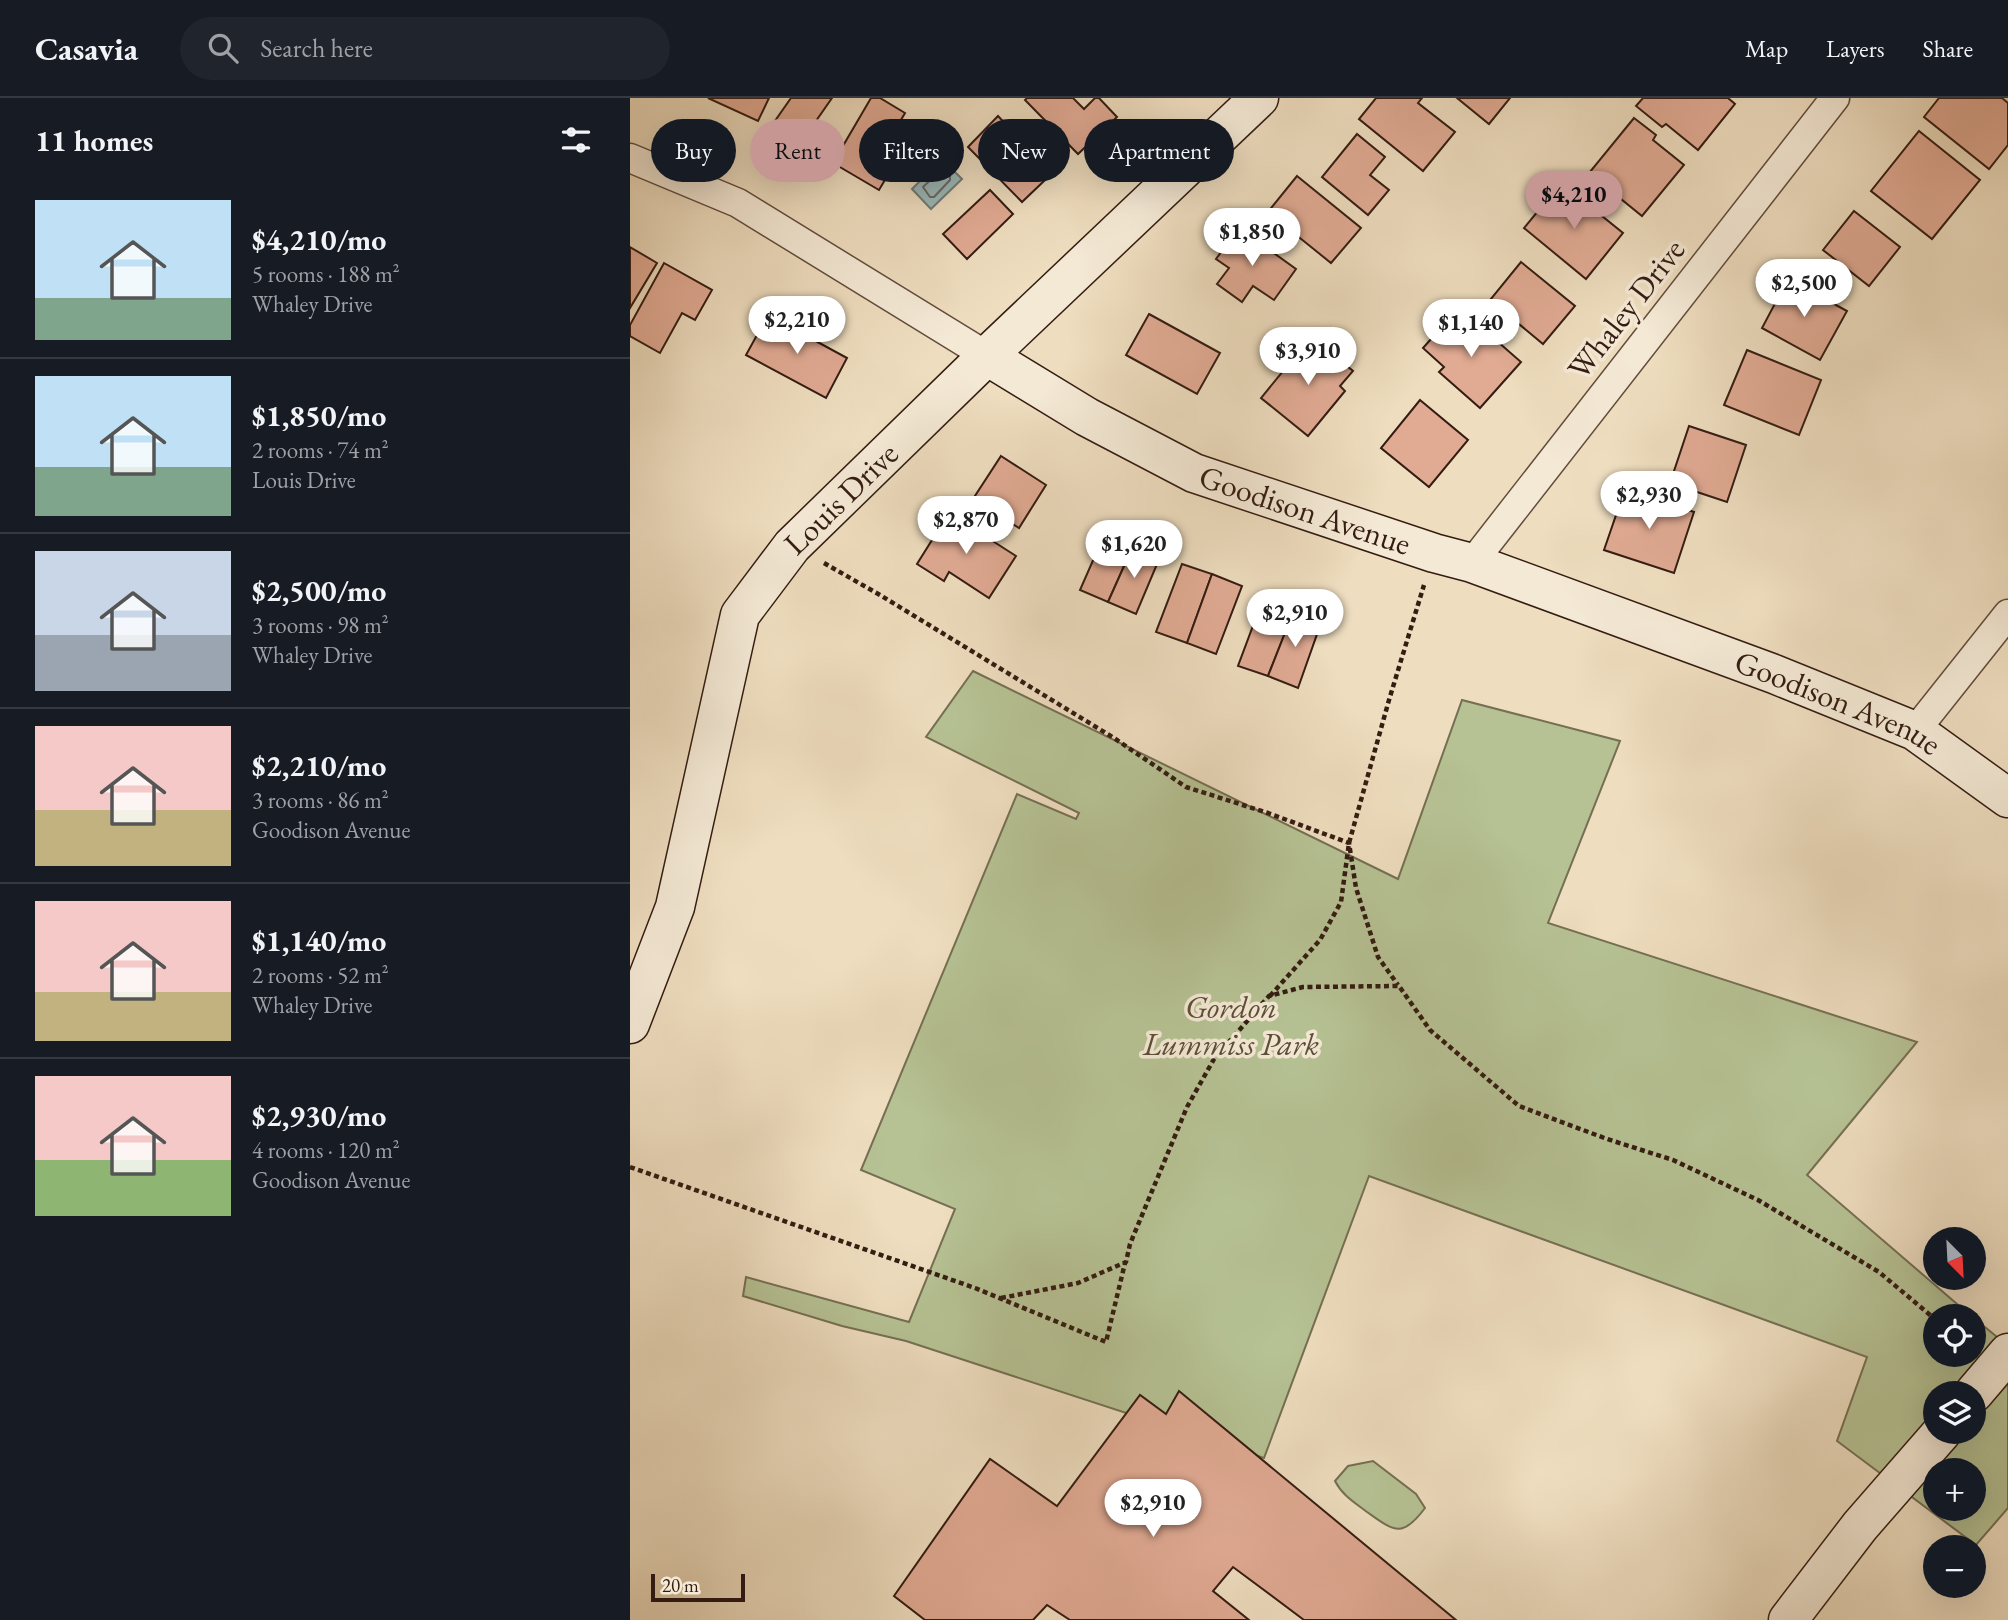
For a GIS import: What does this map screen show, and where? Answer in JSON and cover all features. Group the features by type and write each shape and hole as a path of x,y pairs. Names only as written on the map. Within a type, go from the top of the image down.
{"street":[{"name":"Louis Drive","path":"630,1024 675,907 740,615 792,546 987,356 1259,98"},
{"name":"Whaley Drive","path":"1472,563 1835,98"},
{"name":"Goodison Avenue","path":"630,159 738,203 1087,417 1194,473 1434,553 1472,563 1774,674 1916,731 2008,797"},
{"path":"1916,731 2008,614"},
{"path":"1984,1381 2008,1353"},
{"path":"1788,1620 1860,1526 1932,1444"}],"path":[{"path":"792,546 880,595 1114,738 1186,787 1349,843"},
{"path":"630,1167 1001,1298 1106,1342 1130,1244 1187,1107 1214,1059 1320,940 1341,902 1349,843 1434,553"},
{"path":"1349,843 1356,888 1378,957 1430,1030 1519,1106 1673,1160 1758,1200 1879,1272 1923,1309"},
{"path":"1269,996 1303,987 1399,986"},
{"path":"1001,1298 1079,1283 1126,1262"}],"green space":[{"name":"Gordon Lummiss Park","path":"973,671 1398,879 1462,700 1620,741 1548,923 1917,1042 1807,1175 1923,1275 1923,1290 1941,1290 1957,1304 1923,1304 1923,1367 1986,1367 1986,1328 2008,1346 2008,1508 1985,1535 1963,1535 1944,1521 1986,1521 1986,1458 1923,1458 1923,1505 1837,1441 1867,1357 1369,1176 1264,1458 906,1341 842,1326 743,1296 746,1277 909,1322 955,1209 861,1170 1017,794 1076,819 1079,813 926,737"},
{"path":"1373,1461 1416,1494 1425,1508 1404,1528 1391,1527 1376,1519 1349,1498 1335,1481 1348,1466"}],"water":[{"path":"919,182 959,182 931,209 912,189"}],"building":[{"path":"708,98 769,98 759,119"},
{"path":"791,98 832,98 817,119 776,119"},
{"path":"871,98 880,98 905,113 901,119 859,119 859,178 845,170 845,142"},
{"path":"1073,98 1084,109 1095,98 1099,98 1117,117 1084,119 1084,148 1078,154 1070,146 1070,119 1044,119 1025,100"},
{"path":"1376,98 1422,98 1418,103 1455,132 1423,171 1359,119"},
{"path":"1457,98 1510,98 1489,124"},
{"path":"1643,98 1728,98 1735,104 1698,150 1666,124 1662,127 1636,106"},
{"path":"1939,98 2002,98 2008,103 2008,145 1989,169 1924,117"},
{"path":"1634,118 1656,135 1653,140 1684,165 1642,216 1589,173"},
{"path":"1919,131 1980,180 1932,239 1871,191"},
{"path":"1357,134 1385,157 1370,175 1389,190 1368,215 1322,177"},
{"path":"978,137 978,157 968,147"},
{"path":"1297,176 1361,228 1331,263 1295,234 1285,245 1259,223"},
{"path":"865,182 884,182 879,190"},
{"path":"1002,182 1043,182 1022,202"},
{"path":"1561,183 1623,233 1586,279 1524,228"},
{"path":"990,190 1013,214 967,259 943,234"},
{"path":"1854,211 1900,247 1869,286 1823,250"},
{"path":"1239,228 1296,269 1274,300 1253,286 1242,302 1217,284 1229,268 1216,259"},
{"path":"630,247 657,263 630,308"},
{"path":"1521,262 1575,306 1543,344 1490,300"},
{"path":"664,263 712,290 695,320 682,313 660,353 630,336 630,325"},
{"path":"1788,279 1847,311 1820,360 1762,328"},
{"path":"1456,311 1480,331 1482,328 1521,362 1480,408 1439,372 1444,367 1423,348"},
{"path":"1149,314 1220,353 1197,394 1126,355"},
{"path":"768,315 847,358 826,398 746,355"},
{"path":"1311,337 1353,371 1340,386 1345,391 1308,436 1261,398"},
{"path":"1747,350 1821,380 1799,435 1724,405"},
{"path":"1420,400 1468,440 1429,487 1381,448"},
{"path":"1689,426 1746,445 1727,502 1670,483"},
{"path":"1001,456 1046,485 1019,528 973,499"},
{"path":"1625,489 1694,512 1674,573 1604,550"},
{"path":"949,513 1016,556 989,598 949,572 944,581 917,564"},
{"path":"1105,533 1133,546 1108,602 1080,590"},
{"path":"1133,546 1160,557 1136,614 1108,602"},
{"path":"1182,564 1212,574 1187,643 1156,632"},
{"path":"1212,574 1242,586 1216,654 1187,643"},
{"path":"1263,599 1294,610 1268,676 1238,666"},
{"path":"1294,610 1322,620 1298,688 1268,676"},
{"path":"1179,1391 1456,1620 1304,1620 1233,1567 1213,1591 1249,1620 1070,1620 1047,1605 1033,1620 925,1620 894,1596 990,1459 1057,1506 1140,1395 1166,1414"}]}
